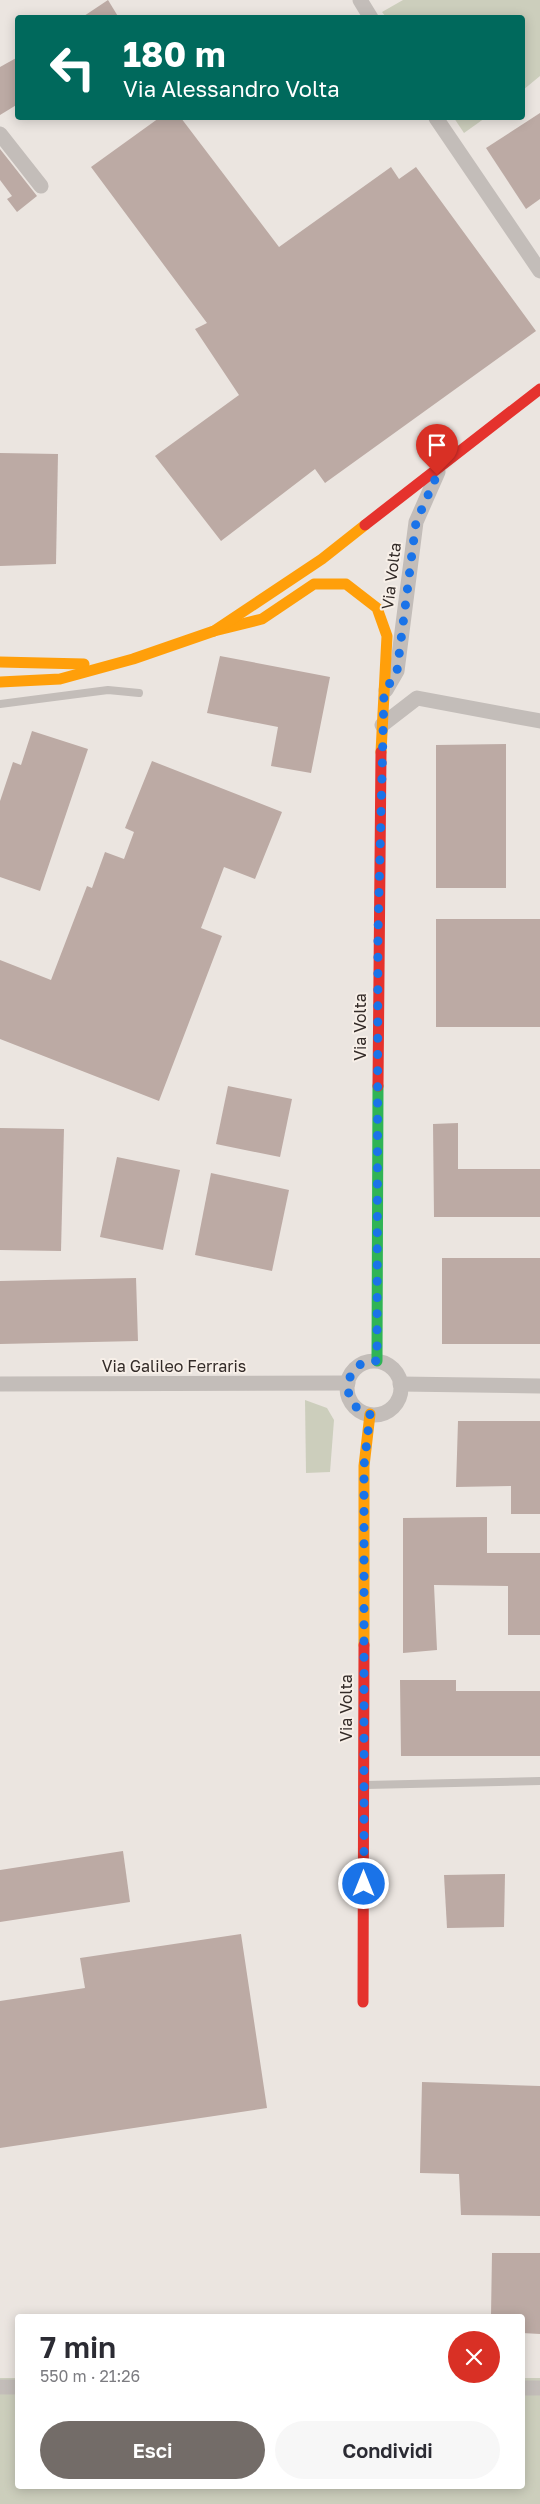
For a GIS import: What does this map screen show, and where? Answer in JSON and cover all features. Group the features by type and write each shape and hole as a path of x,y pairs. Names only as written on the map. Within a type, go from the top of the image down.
{"street":[{"path":"360,0 369,15"},
{"path":"437,120 540,271"},
{"path":"0,134 41,186"},
{"path":"0,682 59,679 159,651 214,631 322,559 540,389"},
{"name":"Via Volta","path":"384,693 397,671 416,522 442,466"},
{"name":"Via Volta","path":"214,631 262,619 314,584 346,584 376,608 387,636 382,725 378,934 377,1361"},
{"path":"0,662 105,666"},
{"path":"382,725 417,698 540,721"},
{"path":"377,1361 395,1371 400,1384 400,1396 390,1410 382,1414 370,1414 358,1410 352,1404 348,1396 348,1383 357,1367 364,1363 377,1361"},
{"name":"Via Galileo Ferraris","path":"0,1384 348,1383"},
{"path":"400,1384 540,1386"},
{"name":"Via Volta","path":"363,2002 364,1466 370,1414"},
{"path":"0,2387 15,2387"},
{"path":"525,2388 540,2388"}],"lane":[{"path":"0,704 108,690 139,694"},
{"path":"364,1785 540,1781"}],"green space":[{"path":"403,0 540,0 540,76 525,88 525,15 384,15 382,12"},
{"path":"455,120 482,120 464,133"},
{"path":"305,1400 327,1408 334,1420 330,1472 306,1473"},
{"path":"0,2378 15,2378 15,2489 525,2489 525,2378 540,2378 540,2504 0,2504"}],"building":[{"path":"108,0 117,15 86,15"},
{"path":"15,59 15,106 0,115 0,67"},
{"path":"540,113 540,199 526,209 486,148"},
{"path":"156,120 183,120 279,247 391,167 399,179 416,167 536,331 325,483 315,469 221,541 155,456 239,395 195,329 207,323 91,167"},
{"path":"0,149 37,196 17,212 7,199 12,196 0,180"},
{"path":"0,453 58,454 56,564 0,566"},
{"path":"220,656 330,677 311,773 271,766 278,727 207,713"},
{"path":"32,731 88,749 40,891 0,877 0,801 13,762 21,765"},
{"path":"506,744 506,888 436,888 436,745"},
{"path":"152,761 282,812 255,879 224,867 201,928 222,936 159,1101 0,1039 0,960 51,980 87,886 92,888 105,852 124,859 134,832 125,828"},
{"path":"436,919 540,919 540,1027 436,1027"},
{"path":"228,1086 292,1099 280,1157 216,1144"},
{"path":"458,1123 458,1169 540,1169 540,1217 434,1217 433,1124"},
{"path":"0,1128 64,1129 61,1251 0,1250"},
{"path":"117,1157 180,1170 163,1250 100,1237"},
{"path":"211,1173 289,1190 272,1271 195,1255"},
{"path":"442,1258 540,1258 540,1344 442,1344"},
{"path":"136,1278 138,1341 0,1344 0,1281"},
{"path":"458,1421 540,1421 540,1514 511,1514 511,1486 456,1487"},
{"path":"487,1517 487,1553 540,1553 540,1635 508,1635 508,1586 434,1585 437,1650 403,1653 403,1518"},
{"path":"400,1680 456,1680 456,1691 540,1691 540,1756 401,1756"},
{"path":"123,1851 130,1902 0,1922 0,1870"},
{"path":"505,1874 504,1927 447,1928 444,1875"},
{"path":"241,1934 267,2108 0,2148 0,2001 85,1988 80,1958"},
{"path":"422,2082 540,2086 540,2216 461,2215 459,2174 420,2173"},
{"path":"492,2253 540,2253 540,2334 525,2333 525,2314 491,2314"}],"traffic: fast":[{"path":"377,1361 378,1086"}],"traffic: slow":[{"path":"0,682 60,679 133,659 214,631 322,559 365,525"},
{"path":"214,631 262,619 314,584 346,584 377,608 387,636 381,752"},
{"path":"0,662 84,664"},
{"path":"364,1645 364,1466 370,1414"}],"traffic: jam":[{"path":"365,525 540,389"},
{"path":"378,1086 381,752"},
{"path":"363,2002 364,1645"}],"route":[{"path":"364,1884 364,1466 370,1414 358,1410 352,1404 347,1388 348,1380 357,1367 364,1363 377,1361 378,934 384,693 397,671 416,522 437,475"}]}
